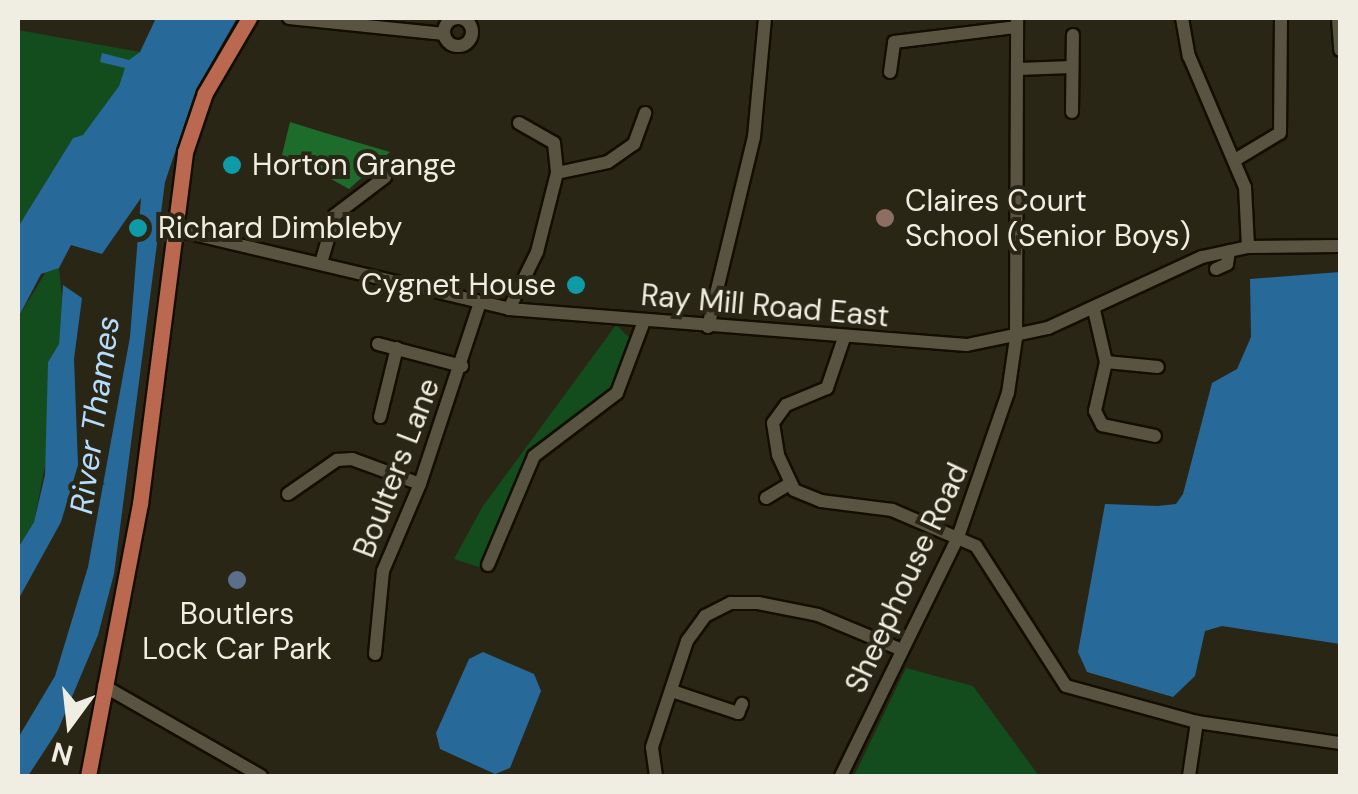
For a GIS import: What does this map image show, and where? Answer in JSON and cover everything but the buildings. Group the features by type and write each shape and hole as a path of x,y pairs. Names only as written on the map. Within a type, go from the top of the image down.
{"main road":[{"path":"88,776 138,518 176,230 198,109 249,18"}],"street":[{"path":"289,18 444,34"},
{"path":"708,326 754,136 765,18"},
{"path":"1182,18 1188,56 1236,160 1248,247"},
{"path":"1236,160 1280,133 1281,18"},
{"path":"1338,18 1340,50"},
{"path":"890,72 894,42 1017,22"},
{"name":"Sheephouse Road","path":"841,776 958,537 1008,392 1016,338 1017,22"},
{"path":"1072,112 1073,34"},
{"path":"1018,69 1072,68"},
{"path":"557,173 608,162 634,144 645,114"},
{"path":"509,309 537,252 557,173 554,143 519,123"},
{"path":"322,263 335,215 385,177"},
{"name":"Ray Mill Road East","path":"176,230 509,309 844,338 967,344 1016,338 1094,310 1229,250 1340,246"},
{"path":"1216,269 1227,264 1229,250"},
{"name":"Boulters Lane","path":"376,654 383,571 420,484 480,303"},
{"path":"1094,310 1106,362 1095,411 1102,425 1155,436"},
{"path":"488,564 500,552 534,456 617,393 644,321"},
{"path":"844,338 827,388 786,405 773,423 789,484 813,499 892,510 976,546 1066,686 1197,722 1340,743"},
{"path":"378,344 462,366"},
{"path":"380,417 397,348"},
{"path":"1106,362 1158,368"},
{"path":"288,494 337,460 352,459 420,484"},
{"path":"766,498 789,484"},
{"path":"656,776 652,747 688,641 705,616 731,603 818,615 902,650"},
{"path":"104,686 261,776"},
{"path":"672,691 742,711"},
{"path":"1189,776 1197,722"}],"green space":[{"path":"18,30 140,52 128,61 119,86 83,136 73,138 18,227"},
{"path":"290,122 390,152 349,189 315,170 280,163"},
{"path":"49,267 59,268 62,297 59,344 48,362 48,451 34,522 18,548 18,318"},
{"path":"616,325 631,339 604,401 553,432 526,460 482,568 454,559 483,506"},
{"path":"906,668 973,686 1039,776 854,776"}],"water":[{"path":"156,18 237,18 196,90 165,182 114,574 98,635 58,730 28,776 18,776 18,738 55,676 88,567 130,337 141,198 102,254 71,245 59,268 41,274 18,318 18,227 73,138 83,135 119,86 125,68 100,62 102,53 129,60 140,52"},
{"path":"1340,272 1340,644 1222,626 1205,631 1195,676 1173,697 1087,672 1078,652 1105,504 1176,504 1183,494 1212,383 1237,369 1251,337 1250,279"},
{"path":"63,285 82,298 74,359 78,465 61,522 18,600 18,548 34,522 45,475 48,362 59,344"},
{"path":"483,652 534,674 541,691 510,768 495,774 440,749 436,733 469,659"}],"place":[{"name":"Horton Grange","path":"232,165"},
{"name":"Claires Court School (Senior Boys)","path":"885,218"},
{"name":"Richard Dimbleby","path":"138,228"},
{"name":"Cygnet House","path":"576,285"},
{"name":"Boutlers Lock Car Park","path":"237,580"}],"water label":[{"name":"River Thames","path":"95,415"}]}
